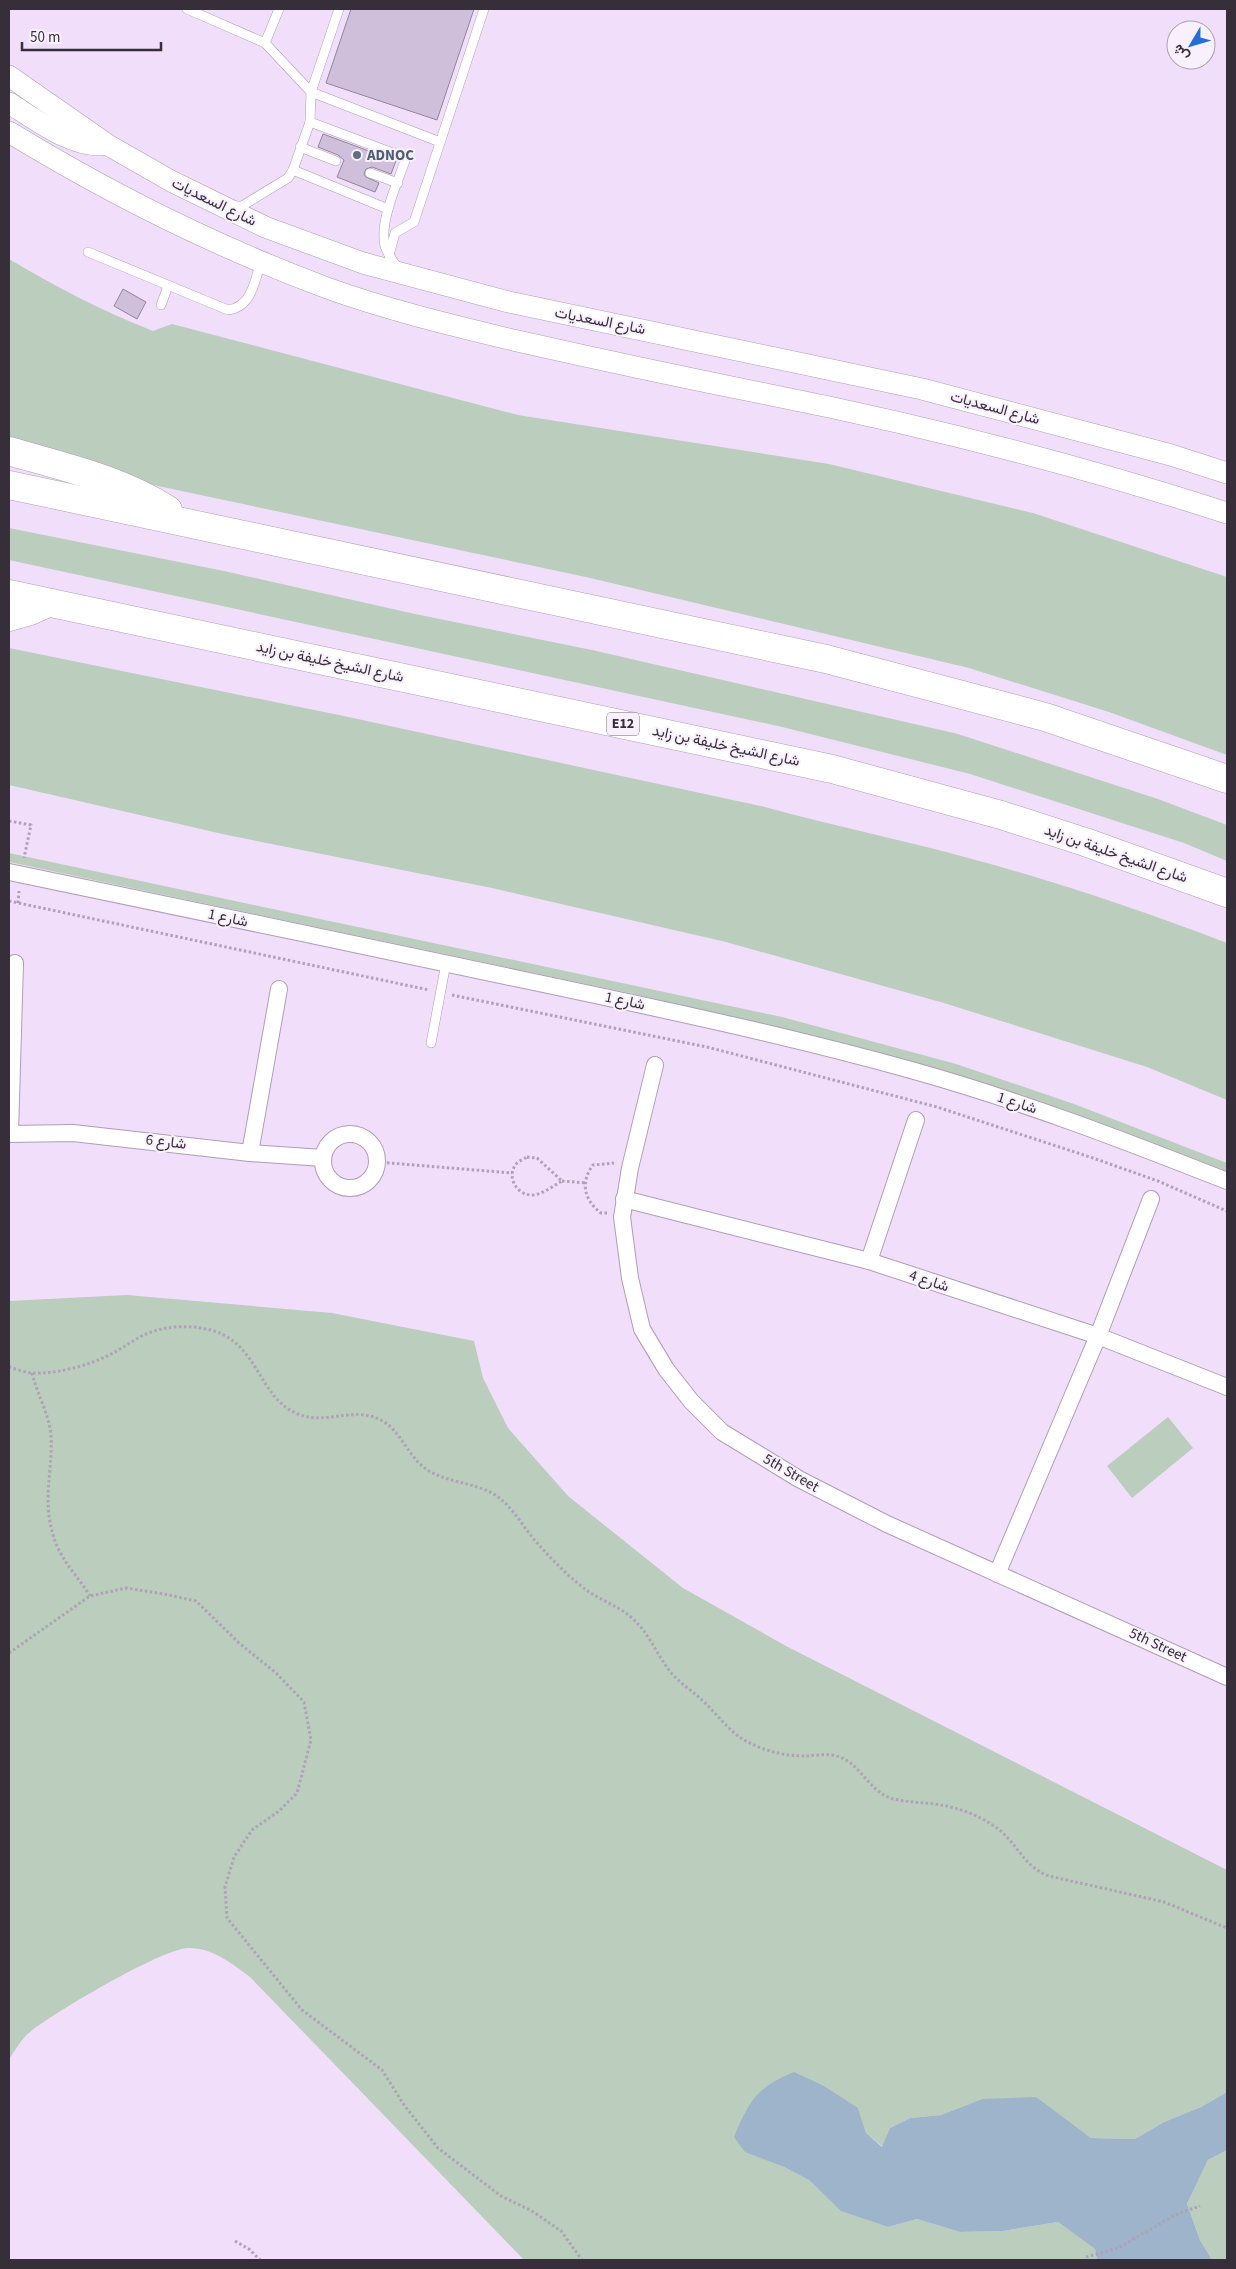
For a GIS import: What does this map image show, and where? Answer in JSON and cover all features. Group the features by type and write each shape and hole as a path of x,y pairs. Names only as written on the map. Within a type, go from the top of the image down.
{"highway":[{"path":"9,451 102,478 160,505 186,522"},
{"path":"9,486 752,642 884,673 1045,717 1227,779"},
{"name":"شارع الشيخ خليفة بن زايد","path":"9,594 832,769 1010,818 1094,845 1227,893"},
{"path":"9,617 48,603"}],"street":[{"name":"شارع السعديات","path":"9,76 108,145 171,181 293,238 402,274 509,302 922,389 1171,455 1227,473"},
{"path":"9,103 42,124 80,142 108,145"},
{"path":"10,134 124,198 261,261 328,288 433,320 999,446 1227,513"},
{"name":"شارع 1","path":"15,873 656,1008 912,1070 1074,1122 1227,1181"},
{"path":"9,1134 15,963"},
{"path":"250,1153 279,989"},
{"name":"5th Street","path":"655,1065 624,1199 622,1217 630,1278 642,1329 666,1369 691,1401 722,1432 799,1479 887,1524 1227,1677"},
{"path":"869,1261 916,1120"},
{"name":"شارع 6","path":"9,1134 73,1133 250,1153 323,1158"},
{"path":"356,1135 371,1145 377,1162 371,1178 365,1183 348,1188 333,1181 327,1174 323,1158 331,1142 338,1136 356,1135"},
{"name":"شارع 4","path":"624,1199 869,1261 1098,1336 1227,1387"},
{"path":"997,1574 1098,1336 1150,1199"}],"lane":[{"path":"187,9 265,43 311,92 440,142"},
{"path":"265,43 279,9"},
{"path":"224,206 242,206 288,178 293,170 310,122 311,92 339,9"},
{"path":"389,254 395,233 414,222 484,9"},
{"path":"310,122 406,158 388,209 384,234 389,254 402,274"},
{"path":"300,148 336,161"},
{"path":"293,170 388,209"},
{"path":"370,173 398,183"},
{"path":"88,252 222,309 234,309 248,298 261,261"},
{"path":"161,305 168,286"},
{"path":"431,1043 446,963"}],"path":[{"path":"9,822 31,825 15,873 18,903"},
{"path":"9,901 707,1047 871,1088 937,1107 1094,1158 1158,1181 1227,1211"},
{"path":"562,1181 537,1158 527,1157 516,1164 512,1173 517,1189 525,1194 533,1195 562,1181 587,1183"},
{"path":"377,1162 512,1173"},
{"path":"612,1213 601,1213 592,1207 585,1193 588,1172 593,1165 608,1162 619,1164"},
{"path":"9,1367 32,1373 62,1370 112,1354 143,1335 164,1328 190,1328 216,1332 238,1344 251,1357 269,1388 284,1407 298,1415 314,1418 359,1413 371,1416 387,1423 407,1450 426,1469 436,1474 476,1486 499,1498 537,1543 565,1571 587,1590 631,1617 642,1628 668,1669 738,1736 759,1747 780,1754 836,1756 850,1763 876,1789 888,1797 944,1805 974,1815 997,1828 1037,1872 1164,1902 1227,1928"},
{"path":"32,1373 48,1419 51,1435 46,1493 47,1509 54,1540 90,1596"},
{"path":"9,1653 90,1596 126,1588 196,1601 239,1643 276,1673 304,1702 311,1740 297,1793 279,1811 252,1830 234,1857 225,1887 227,1918 302,2010 382,2070 404,2105 438,2148 501,2196 532,2211 561,2231 582,2260"},
{"path":"1086,2256 1118,2248 1177,2214 1200,2206"},
{"path":"235,2241 249,2249 260,2260"}],"green space":[{"path":"9,259 80,298 153,331 172,324 518,415 829,464 1033,513 1227,577 1227,755 1109,712 969,668 586,577 92,472 9,448"},
{"path":"9,528 224,571 415,614 592,650 958,734 1158,799 1227,825 1227,861 1184,843 970,774 778,726 9,560"},
{"path":"9,648 339,715 765,807 946,852 1036,877 1132,908 1195,931 1227,943 1227,1100 1147,1067 944,1003 726,942 492,888 227,835 9,785"},
{"path":"9,853 782,1017 956,1064 1074,1104 1227,1163 1227,1173 1089,1119 913,1062 634,994 9,862"},
{"path":"127,1295 332,1313 474,1341 483,1378 508,1428 568,1496 683,1588 786,1646 1227,1870 1227,2092 1201,2107 1164,2122 1135,2139 1091,2138 1067,2121 982,2099 941,2115 910,2118 890,2128 883,2147 866,2133 858,2108 782,2166 809,2180 842,2211 888,2227 917,2219 960,2232 1003,2231 1058,2222 1095,2249 1097,2260 524,2260 250,1977 214,1953 198,1949 189,1948 157,1958 83,1997 30,2032 9,2059 9,1301"},
{"path":"1168,1417 1193,1448 1132,1498 1107,1466"},
{"path":"1227,2150 1227,2260 1212,2260 1200,2240 1187,2204 1208,2160"}],"water":[{"path":"794,2072 824,2086 858,2108 866,2133 882,2147 890,2128 910,2118 941,2115 982,2099 1036,2097 1091,2138 1135,2139 1164,2122 1201,2107 1227,2092 1227,2150 1208,2160 1187,2204 1200,2240 1212,2260 1097,2260 1095,2249 1058,2222 1003,2231 960,2232 917,2219 888,2227 841,2211 809,2180 782,2166 745,2152 734,2137 745,2113 756,2097 771,2084"}],"building":[{"path":"351,9 474,9 437,120 326,83"},
{"name":"ADNOC","path":"323,134 396,161 391,174 372,167 366,169 364,174 366,177 379,183 375,192 337,177 344,160 338,155 318,147"},
{"path":"123,289 146,302 137,319 114,306"}],"place":[{"name":"ADNOC","path":"357,155"}]}
